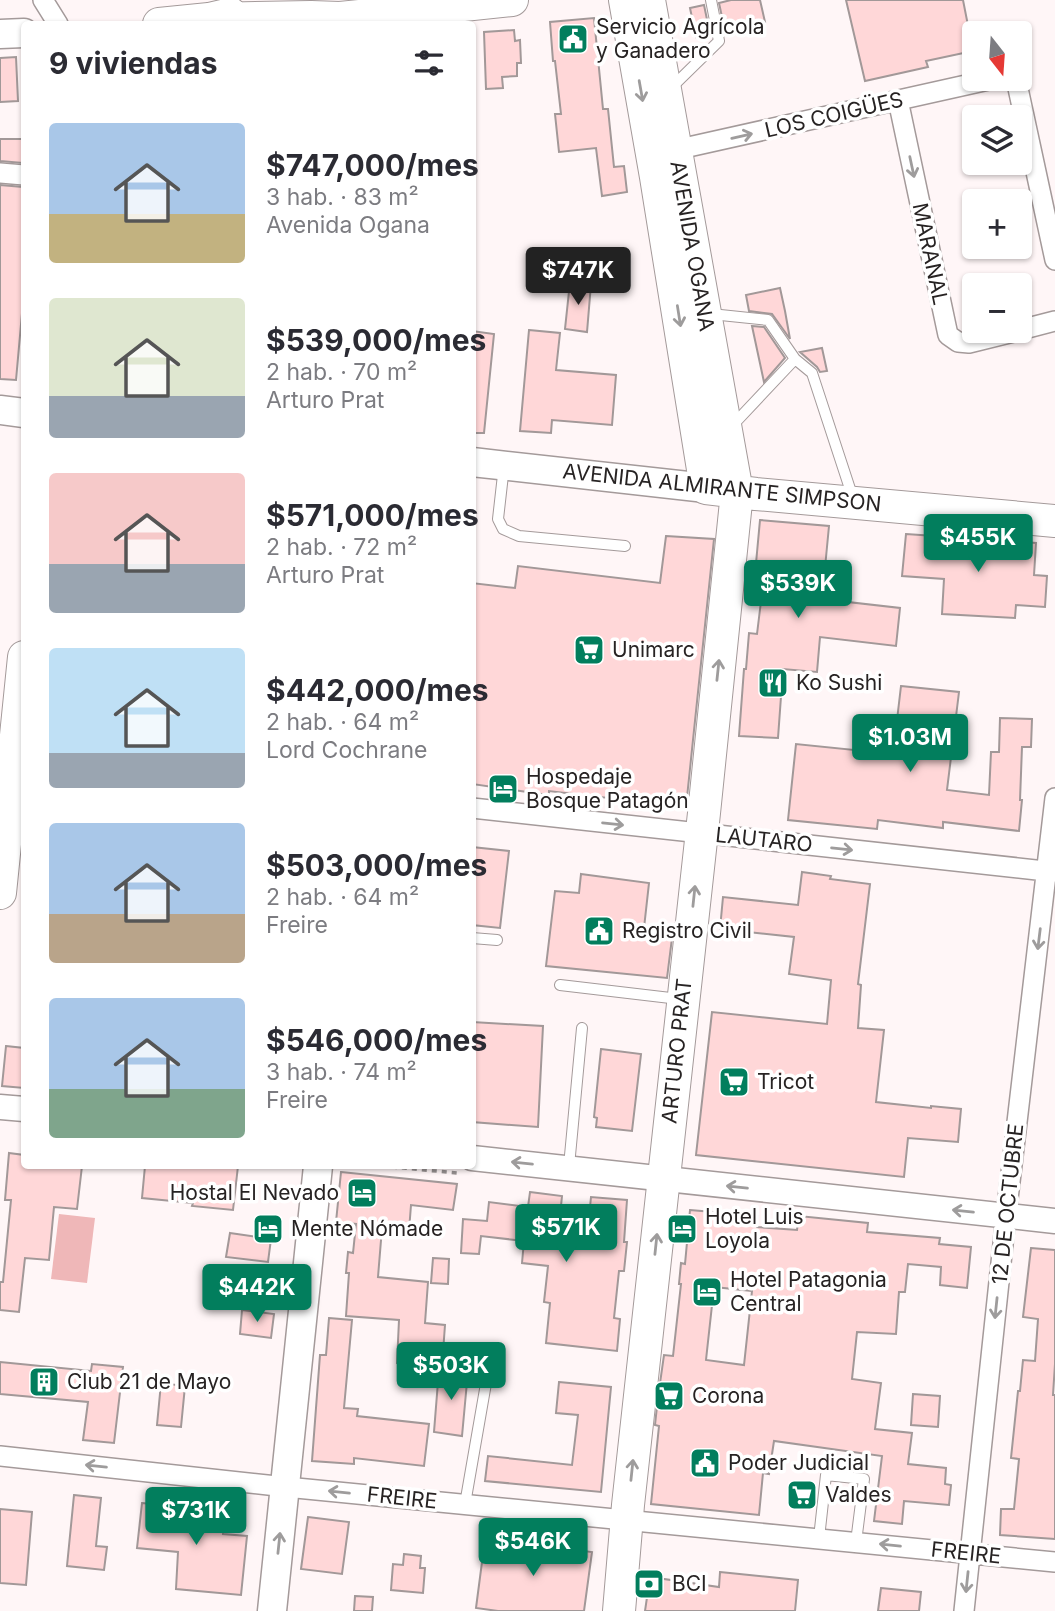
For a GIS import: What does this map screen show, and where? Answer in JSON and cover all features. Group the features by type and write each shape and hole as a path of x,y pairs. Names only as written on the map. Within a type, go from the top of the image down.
{"main road":[{"path":"193,21 307,14 340,18 513,0"},
{"name":"AVENIDA OGANA","path":"625,0 706,488"},
{"name":"AVENIDA OGANA","path":"649,0 737,492"},
{"path":"0,34 21,33"},
{"path":"0,410 21,413"},
{"name":"AVENIDA ALMIRANTE SIMPSON","path":"476,463 737,492 1055,521"},
{"name":"ARTURO PRAT","path":"619,1611 737,492"},
{"path":"0,893 21,685"},
{"path":"272,1611 318,1169"}],"street":[{"path":"43,0 56,21"},
{"name":"LOS COIGÜES","path":"675,150 962,86"},
{"path":"1019,91 1055,260"},
{"name":"MARANAL","path":"898,100 946,327 953,340 962,343"},
{"path":"0,173 21,175"},
{"name":"MARANAL","path":"1032,327 1055,321"},
{"name":"12 DE OCTUBRE","path":"964,1611 1006,1216 1051,872 1055,798"},
{"name":"LAUTARO","path":"476,808 1051,872"},
{"path":"0,1107 21,1109"},
{"path":"476,1158 1055,1221"},
{"name":"FREIRE","path":"0,1456 286,1487 1055,1562"}],"lane":[{"path":"665,94 719,41 711,0"},
{"path":"704,313 768,320 795,359 812,373 854,502"},
{"path":"726,432 795,359"},
{"path":"504,466 498,519 503,529 519,536 625,546"},
{"path":"476,938 497,940"},
{"path":"560,985 683,1000"},
{"path":"569,1168 582,1028"},
{"path":"465,1504 488,1372"},
{"path":"819,1538 826,1475 864,1479 856,1542"}],"shaded area":[{"path":"59,1214 95,1218 87,1283 51,1279"}],"building":[{"path":"731,0 760,0 765,22 725,31 719,3"},
{"path":"846,0 963,0 967,21 962,21 962,53 926,61 928,67 865,81"},
{"path":"704,5 710,34 696,37 690,8"},
{"path":"594,18 603,109 608,109 614,167 624,166 627,192 602,196 596,148 559,152 555,114 561,114 550,22"},
{"path":"514,30 515,41 520,40 521,63 517,63 517,76 502,77 503,88 486,89 484,32"},
{"path":"16,57 18,101 0,102 0,58"},
{"path":"0,139 21,139 21,163 0,161"},
{"path":"0,185 21,187 21,324 16,380 0,379"},
{"path":"570,282 591,284 587,332 565,329"},
{"path":"780,288 790,339 772,314 749,311 746,295"},
{"path":"752,326 764,327 785,358 764,382"},
{"path":"529,330 560,333 556,370 616,375 612,425 552,420 551,433 520,431"},
{"path":"476,332 494,334 484,433 476,433"},
{"path":"822,348 827,371 820,372 800,352"},
{"path":"760,520 829,526 822,599 900,608 896,646 820,637 817,672 783,669 778,738 739,736 749,633 757,634 763,585 754,585"},
{"path":"906,534 1036,543 1034,575 1047,576 1045,607 1016,605 1015,618 942,614 944,579 902,576"},
{"name":"Unimarc","path":"666,536 714,539 686,807 549,791 549,795 476,785 476,583 515,588 518,566 660,583"},
{"path":"901,686 959,692 947,790 989,795 991,752 999,752 1000,718 1032,719 1031,747 1022,747 1019,831 943,822 943,828 878,820 877,829 788,820 796,744 893,754"},
{"path":"476,847 509,851 500,928 476,925"},
{"path":"802,872 870,884 858,984 861,985 858,1028 884,1030 876,1102 961,1109 958,1142 908,1138 904,1177 696,1155 712,1012 827,1024 831,980 789,974 794,937 720,929 723,897 798,905"},
{"name":"Registro Civil","path":"581,874 649,883 644,928 673,930 667,978 546,966 555,891 579,893"},
{"path":"476,1022 543,1026 538,1127 476,1122"},
{"path":"6,1046 21,1048 21,1088 2,1086"},
{"path":"601,1049 641,1054 632,1131 596,1127 597,1118 594,1117"},
{"path":"9,1153 21,1155 21,1169 82,1169 77,1209 54,1207 49,1260 25,1258 19,1312 0,1310 0,1282 3,1282 11,1200 5,1200"},
{"path":"145,1169 238,1169 233,1210 142,1198"},
{"path":"341,1172 457,1184 453,1210 411,1205 409,1231 382,1228 378,1277 428,1282 425,1323 445,1325 442,1366 397,1363 399,1320 346,1316 348,1252 353,1253 356,1224 336,1222"},
{"path":"530,1192 562,1196 558,1235 587,1238 591,1197 627,1200 624,1271 619,1271 614,1318 620,1319 617,1351 546,1343 550,1303 544,1302 548,1266 522,1263 524,1241 481,1236 479,1254 461,1253 463,1219 487,1221 489,1202 528,1207"},
{"path":"690,1210 758,1216 757,1227 797,1230 799,1216 868,1223 867,1232 940,1238 939,1244 971,1247 967,1288 940,1285 941,1267 908,1264 905,1292 899,1292 896,1334 857,1332 852,1379 881,1383 875,1429 912,1433 908,1464 946,1468 945,1484 951,1485 949,1505 904,1501 902,1524 874,1521 882,1456 774,1441 769,1474 763,1473 759,1515 651,1504 659,1426 655,1425 658,1397 664,1355 673,1356 681,1263 685,1264","holes":["714,1287 752,1291 744,1365 706,1360"]},
{"path":"230,1233 271,1239 268,1262 226,1257"},
{"path":"1031,1248 1055,1250 1055,1539 1000,1535 1001,1509 1014,1509 1019,1459 1011,1458 1023,1360 1035,1361 1038,1319 1023,1317"},
{"path":"433,1258 449,1259 448,1284 431,1283"},
{"path":"242,1310 274,1314 271,1338 240,1334"},
{"path":"329,1318 352,1320 344,1408 358,1409 357,1416 429,1424 424,1466 354,1458 354,1464 312,1461 320,1355 326,1355"},
{"path":"0,1362 91,1371 92,1364 123,1367 114,1443 83,1440 88,1402 0,1394"},
{"path":"439,1369 468,1371 462,1436 434,1432"},
{"path":"559,1382 611,1387 601,1492 485,1481 488,1456 572,1465 578,1415 556,1413"},
{"path":"161,1383 185,1386 181,1427 157,1425"},
{"path":"913,1394 940,1396 938,1427 911,1425"},
{"path":"74,1495 101,1498 96,1546 107,1547 104,1570 67,1566"},
{"path":"142,1503 225,1512 223,1534 247,1536 241,1595 176,1589 178,1552 137,1548"},
{"path":"0,1509 32,1512 26,1585 0,1583"},
{"path":"308,1517 349,1522 342,1574 301,1569"},
{"path":"485,1539 592,1552 584,1611 498,1611 476,1608"},
{"path":"404,1554 421,1556 420,1568 425,1568 423,1593 391,1590 393,1564 403,1565"},
{"path":"720,1572 798,1580 795,1611 645,1611 650,1577 719,1587"},
{"path":"881,1588 921,1592 919,1611 878,1611"},
{"path":"355,1596 373,1597 372,1611 354,1611"}],"place":[{"name":"Servicio Agrícola y Ganadero","path":"573,39"},
{"name":"Unimarc","path":"589,650"},
{"name":"Ko Sushi","path":"773,683"},
{"name":"Hospedaje Bosque Patagón","path":"503,789"},
{"name":"Registro Civil","path":"599,931"},
{"name":"Tricot","path":"734,1082"},
{"name":"Hostal El Nevado","path":"362,1193"},
{"name":"Mente Nómade","path":"268,1229"},
{"name":"Hotel Luis Loyola","path":"682,1229"},
{"name":"Hotel Patagonia Central","path":"707,1292"},
{"name":"Club 21 de Mayo","path":"44,1382"},
{"name":"Corona","path":"669,1396"},
{"name":"Poder Judicial","path":"705,1463"},
{"name":"Valdes","path":"802,1495"},
{"name":"BCI","path":"649,1584"}]}
